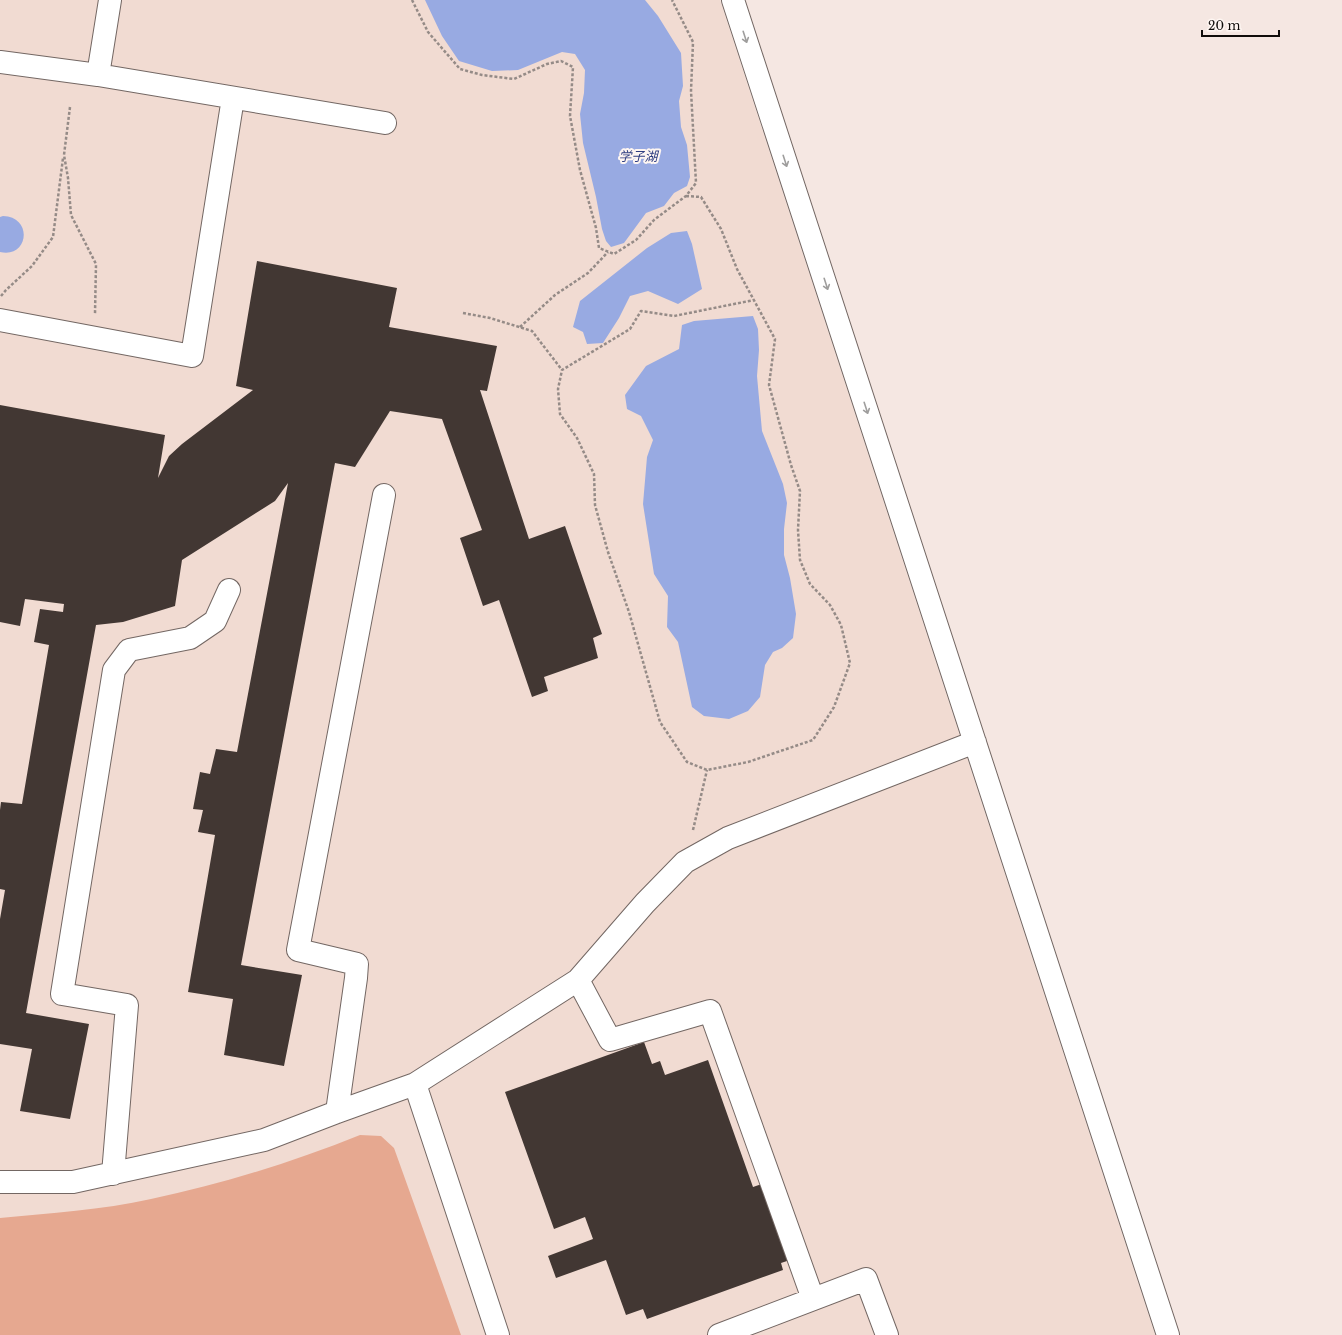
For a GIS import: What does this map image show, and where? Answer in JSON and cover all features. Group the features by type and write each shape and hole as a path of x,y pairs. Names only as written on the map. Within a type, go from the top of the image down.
{"street":[{"path":"98,75 110,0"},
{"path":"733,0 1168,1335"},
{"path":"0,62 98,75 385,123"},
{"path":"0,320 192,356 233,98"},
{"path":"336,1112 357,964 298,950 384,495"},
{"path":"113,1174 127,1005 62,994 114,670 129,650 190,638 215,621 229,590"},
{"path":"0,1182 73,1182 264,1140 336,1112 416,1084 578,980 645,903 685,862 728,838 975,742"},
{"path":"578,980 610,1040 710,1011 813,1299"},
{"path":"416,1084 498,1335"},
{"path":"719,1335 866,1279 887,1335"}],"path":[{"path":"412,0 428,32 460,69 482,75 514,79 547,64 562,61 574,67 570,116 580,170 596,228 599,248 614,254 636,240 654,220 686,196 696,183 691,91 693,42 672,0"},
{"path":"0,298 6,290 32,266 53,237 70,107"},
{"path":"65,147 64,156 72,215 96,264 94,338"},
{"path":"686,196 701,197 722,228 737,269 754,300 775,339 769,385 791,465 800,491 798,530 800,560 810,584 830,605 841,625 850,663 834,707 814,740 748,762 707,770 687,762 660,722 629,612 608,552 595,505 594,474 577,438 560,414 558,389 562,370 630,329 641,311 674,316 754,300"},
{"path":"520,327 555,295 588,273 608,252"},
{"path":"463,313 490,318 532,331 562,370"},
{"path":"685,862 707,770"}],"shaded area":[{"path":"0,0 720,0 1155,1335 0,1335"},
{"path":"360,1135 381,1136 394,1148 461,1335 0,1335 0,1218 114,1206 178,1193 257,1172"}],"water":[{"name":"学子湖","path":"425,0 645,0 658,16 681,53 683,86 679,101 681,127 687,145 690,177 687,186 674,193 664,206 646,213 624,243 611,247 606,241 602,229 583,143 580,114 584,93 585,70 575,54 562,52 518,70 492,71 459,61 442,36"},
{"path":"3,216 13,218 20,223 23,230 24,237 21,244 17,249 9,253 0,252 0,217"},
{"path":"687,231 692,244 702,289 678,304 648,291 630,296 619,318 603,343 587,344 583,332 573,327 580,301 647,248 671,233"},
{"path":"753,316 758,329 759,350 757,376 762,431 783,484 787,503 784,529 784,555 790,578 796,614 793,638 782,648 773,652 765,665 760,697 748,711 729,719 704,716 692,707 678,642 667,627 668,596 654,574 643,504 647,457 653,440 641,416 627,409 625,395 646,366 679,349 682,325 694,321"}],"building":[{"path":"257,261 397,288 389,327 497,346 487,391 480,390 529,539 565,526 602,634 593,638 598,658 544,677 548,691 532,697 499,600 483,606 460,538 482,530 442,419 390,411 355,467 335,463 241,965 302,975 284,1066 224,1055 233,999 188,992 215,835 198,832 203,810 193,809 200,772 210,774 216,749 237,752 288,483 275,501 182,560 175,606 123,622 96,625 26,1013 89,1024 70,1119 20,1111 32,1049 0,1044 0,919 5,890 0,889 0,810 1,802 22,804 49,645 34,642 40,609 63,612 64,604 25,599 20,626 0,622 0,405 165,435 158,478 169,456 182,444 253,390 236,386"},
{"path":"644,1042 652,1064 660,1061 665,1075 708,1060 753,1187 765,1183 793,1259 781,1263 783,1270 647,1319 643,1309 626,1315 606,1260 556,1278 548,1256 593,1239 585,1217 554,1229 505,1092"}]}
